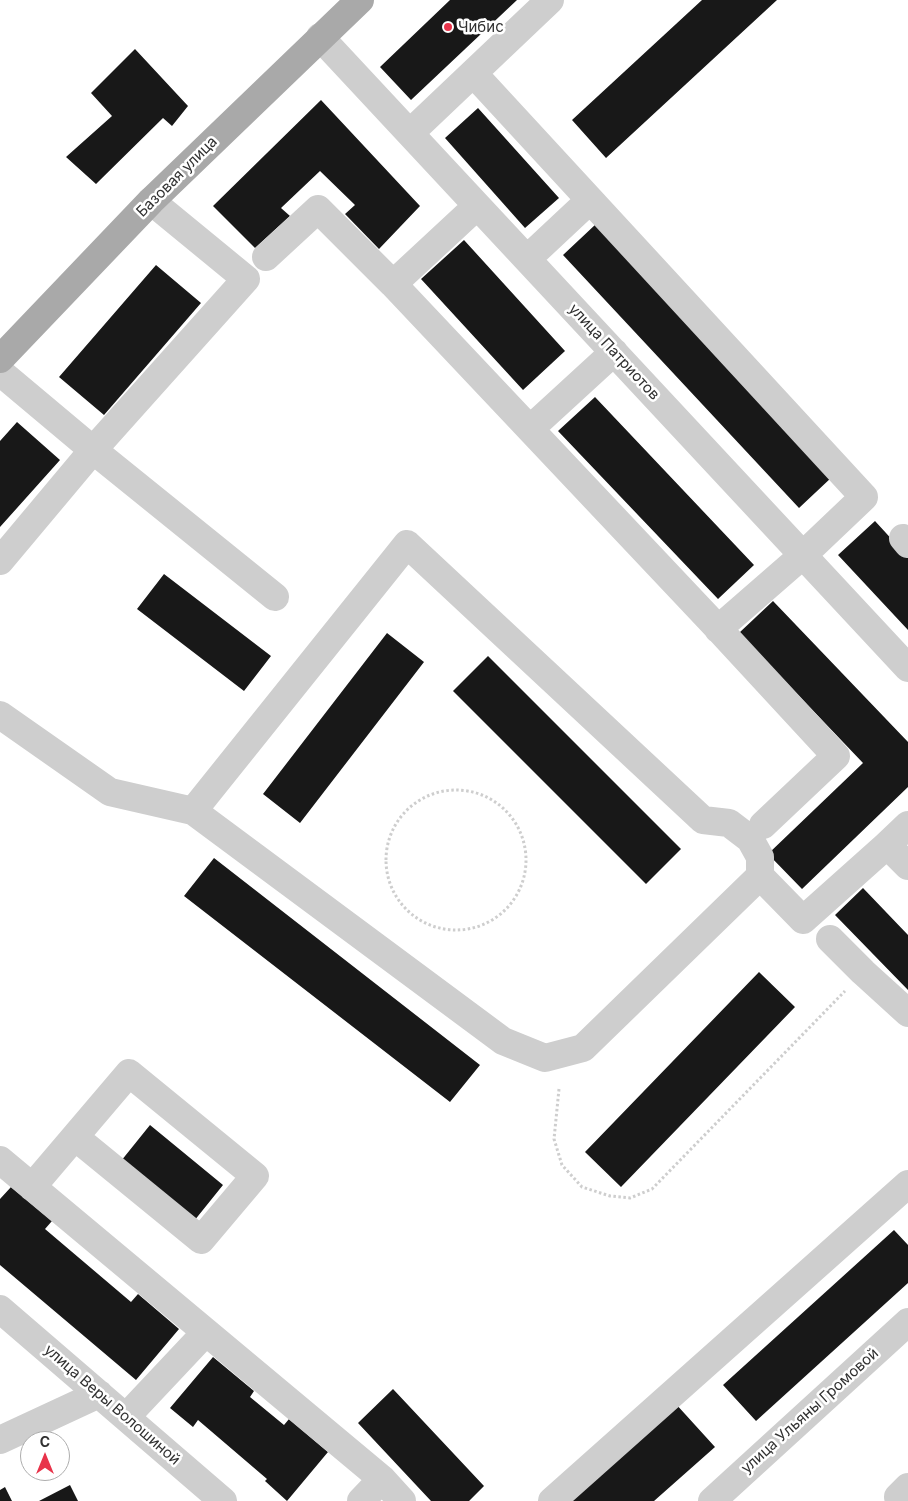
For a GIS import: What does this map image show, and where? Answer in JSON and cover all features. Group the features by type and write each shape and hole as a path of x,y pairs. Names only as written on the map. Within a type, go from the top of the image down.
{"main road":[{"name":"Базовая улица","path":"0,359 151,201 360,0"}],"street":[{"path":"410,134 550,0"},
{"name":"улица Патриотов","path":"320,37 908,668"},
{"path":"473,73 864,497 803,555 718,628"},
{"path":"527,259 590,200"},
{"path":"0,561 93,450 246,279 151,201"},
{"path":"393,284 477,206"},
{"path":"266,257 318,209 393,284 718,628 836,756 763,825"},
{"path":"530,429 614,352"},
{"path":"0,372 275,597"},
{"path":"193,812 407,544 703,820 729,823 750,839 760,857 760,876 803,920 908,825"},
{"path":"0,715 110,792 193,812 503,1041 545,1058 583,1048 760,876"},
{"path":"887,845 908,866"},
{"path":"830,939 908,1013"},
{"path":"32,1186 129,1073 255,1176 201,1240 75,1137"},
{"path":"0,1160 382,1479 402,1501"},
{"path":"552,1501 904,1198"},
{"name":"улица Веры Волошиной","path":"0,1309 223,1501"},
{"name":"улица Ульяны Громовой","path":"712,1501 908,1322"},
{"path":"126,1417 206,1332"},
{"path":"0,1440 99,1394"},
{"path":"361,1501 382,1479"}],"path":[{"path":"450,790 478,793 502,806 519,827 527,854 524,881 511,906 489,923 463,931 436,928 411,915 394,893 386,867 389,839 402,815 424,798 450,790"},
{"path":"559,1089 554,1139 562,1165 582,1187 610,1196 630,1198 652,1189 863,972"}],"building":[{"path":"450,0 517,0 411,100 380,67"},
{"path":"702,0 777,0 606,158 572,120"},
{"path":"135,49 188,106 172,126 163,118 96,184 66,157 112,116 91,93"},
{"path":"321,100 420,206 379,249 345,214 355,205 320,171 281,208 290,216 255,248 213,206"},
{"path":"478,108 559,198 525,228 445,138"},
{"path":"596,224 832,477 799,508 563,255"},
{"path":"464,240 565,351 523,390 421,279"},
{"path":"156,265 201,303 104,415 59,377"},
{"path":"595,397 754,565 718,599 558,431"},
{"path":"17,422 60,460 0,527 0,441"},
{"path":"875,521 908,557 908,630 838,555"},
{"path":"164,574 271,656 244,691 137,609"},
{"path":"773,601 908,742 908,787 802,889 768,854 863,763 739,633"},
{"path":"387,633 424,662 300,823 263,794"},
{"path":"488,656 681,849 646,884 453,691"},
{"path":"214,858 480,1065 450,1102 184,896"},
{"path":"863,888 908,935 908,990 835,915"},
{"path":"759,972 795,1007 621,1187 585,1152"},
{"path":"150,1125 223,1185 194,1221 121,1161"},
{"path":"11,1187 52,1221 45,1229 131,1302 138,1294 179,1329 136,1380 0,1265 0,1199"},
{"path":"894,1230 908,1245 908,1283 756,1421 723,1385"},
{"path":"213,1357 254,1391 250,1397 284,1425 289,1419 328,1452 287,1501 265,1481 267,1479 198,1420 193,1427 170,1408"},
{"path":"393,1389 484,1486 469,1501 431,1501 358,1423"},
{"path":"675,1403 715,1447 654,1501 569,1501"},
{"path":"70,1485 78,1501 39,1501"},
{"path":"5,1487 12,1501 0,1501 0,1490"}],"place":[{"name":"Чибис","path":"448,27"}]}
